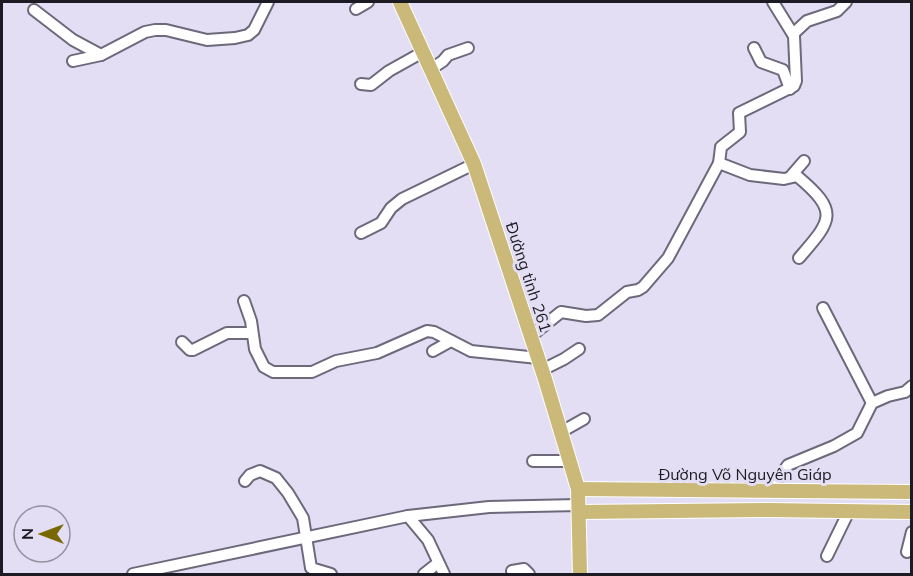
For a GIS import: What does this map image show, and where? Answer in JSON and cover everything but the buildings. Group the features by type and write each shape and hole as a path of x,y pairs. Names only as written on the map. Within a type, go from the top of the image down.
{"main road":[{"name":"Đường tỉnh 261","path":"400,2 474,164 540,364 578,489 580,574"},
{"name":"Đường Võ Nguyên Giáp","path":"578,489 912,492"},
{"path":"579,508 912,512"}],"street":[{"path":"74,61 101,55 145,32 155,30 166,30 207,40 248,35 257,24 268,2"},
{"path":"356,9 368,2"},
{"path":"531,336 561,312 586,316 598,315 627,292 643,287 668,258 718,163 721,147 740,132 738,117 741,111 790,89 796,81 793,34 773,2"},
{"path":"793,34 807,21 837,11 846,2"},
{"path":"34,10 73,40 101,55"},
{"path":"431,69 448,56 468,48"},
{"path":"754,48 761,62 783,70 790,89"},
{"path":"361,84 370,85 389,71 423,52"},
{"path":"791,177 804,161"},
{"path":"718,163 750,176 777,179 799,177 824,202 827,214 823,229 799,258"},
{"path":"361,233 381,223 391,208 402,199 474,164"},
{"path":"244,301 251,321 255,349 264,367 273,372 312,372 336,361 376,353 427,331 434,332 471,351 540,364 564,359 579,349"},
{"path":"823,308 872,403"},
{"path":"182,342 193,350 227,333 252,333"},
{"path":"434,351 451,341"},
{"path":"770,490 788,465 834,446 857,433 872,403 905,392 912,386"},
{"path":"561,432 584,419"},
{"path":"533,461 569,461"},
{"path":"245,481 250,475 260,471 276,478 288,492 303,518 308,538 311,571 331,574"},
{"path":"134,574 408,516 489,507 579,508"},
{"path":"827,556 849,512"},
{"path":"408,516 428,540 444,574"},
{"path":"907,552 912,532"},
{"path":"424,574 438,563"},
{"path":"512,571 524,569 529,574"}]}
